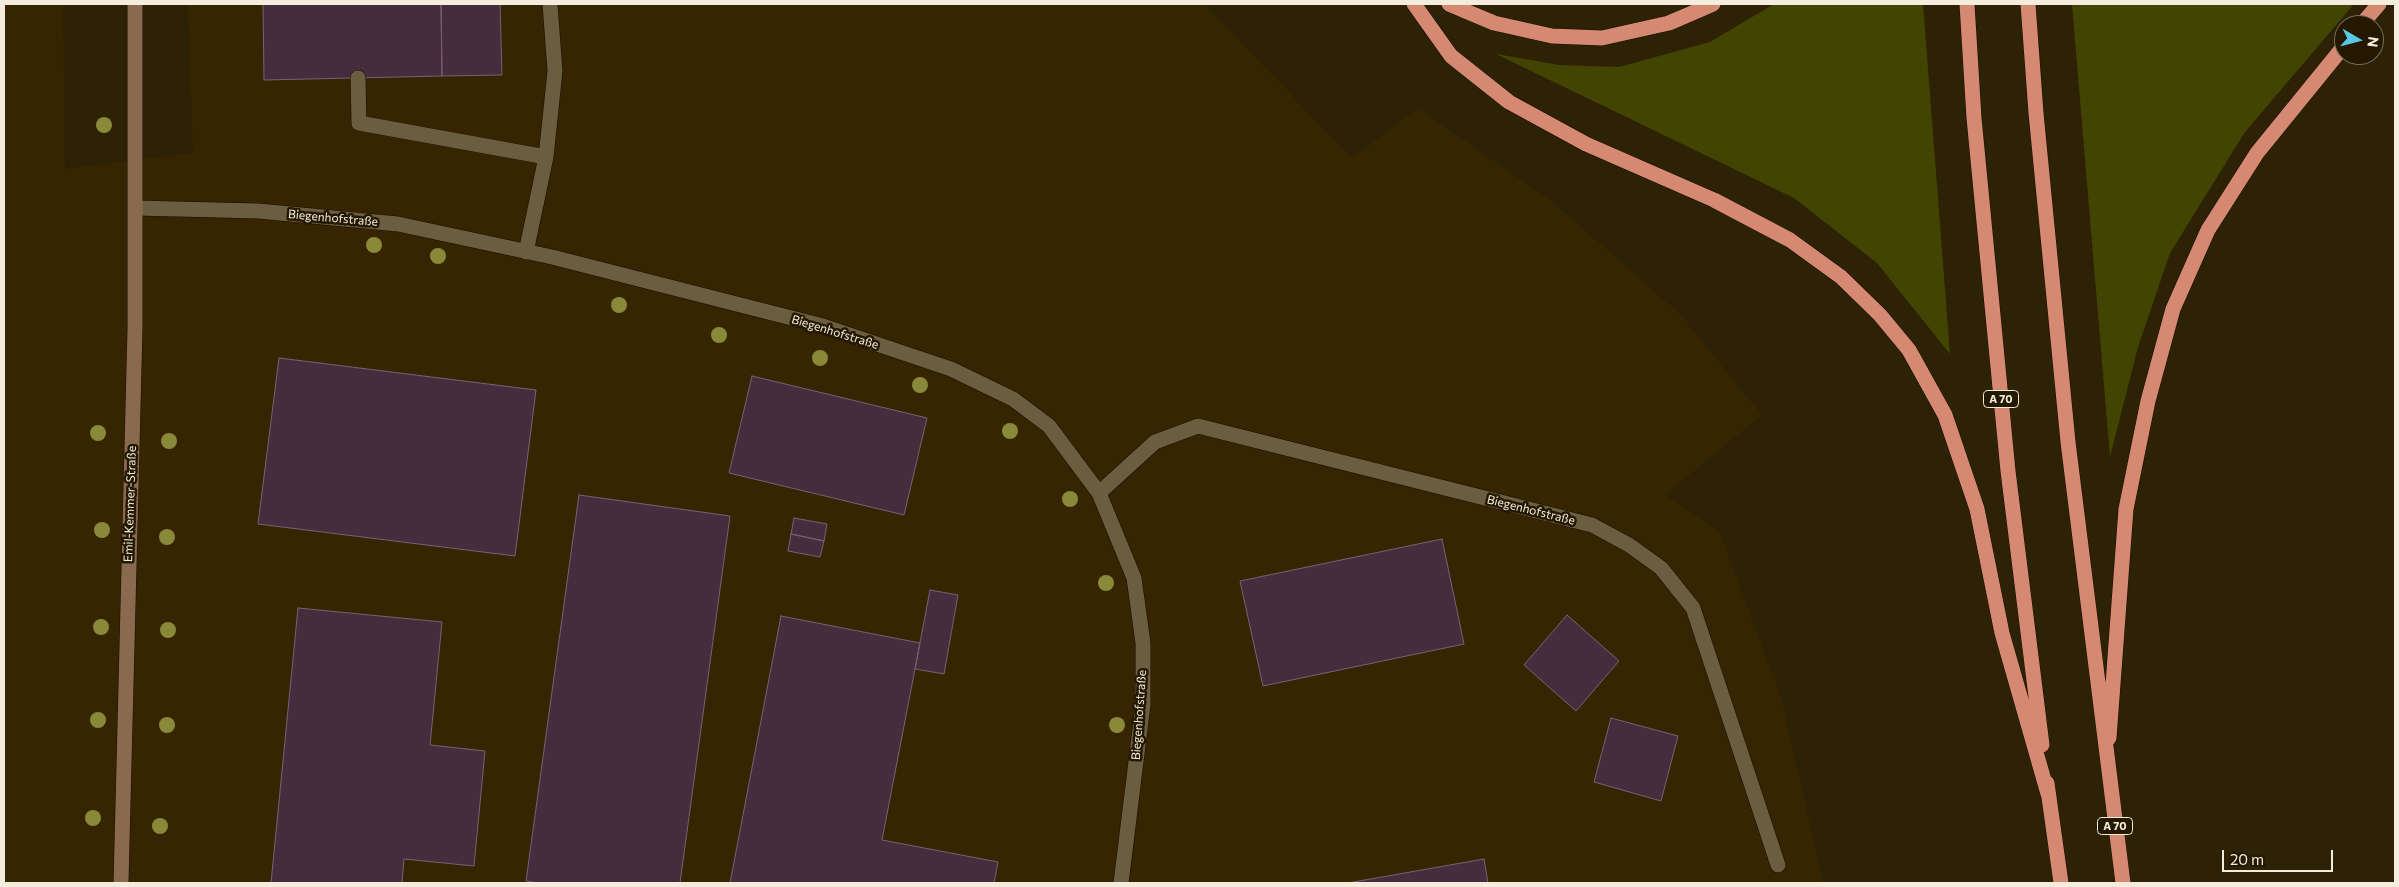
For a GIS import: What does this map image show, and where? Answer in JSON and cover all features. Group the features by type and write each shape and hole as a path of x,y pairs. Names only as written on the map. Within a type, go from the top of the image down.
{"highway":[{"path":"1414,4 1451,56 1509,102 1586,144 1714,200 1790,240 1841,277 1880,315 1909,350 1945,415 1977,509 2002,632 2048,794"},
{"path":"1449,4 1494,23 1552,36 1602,38 1669,23 1713,4"},
{"name":"A 70","path":"1967,4 1974,118 2008,471 2060,883"},
{"name":"A 70","path":"2028,4 2036,112 2068,442 2107,769 2123,883"},
{"path":"2370,15 2379,4"},
{"path":"2107,769 2126,509 2148,401 2173,310 2208,230 2257,152 2334,58"}],"street":[{"name":"Emil-Kemmer-Straße","path":"121,883 136,208 135,4"},
{"path":"526,252 546,157 555,71 550,4"},
{"path":"358,78 359,123 546,157"},
{"name":"Biegenhofstraße","path":"136,208 258,211 398,224 526,252 823,326 951,369 1013,399 1049,426 1099,493 1134,578 1143,643 1143,705 1121,883"},
{"name":"Biegenhofstraße","path":"1099,493 1155,442 1198,426 1592,526 1629,545 1661,568 1693,608 1778,865"}],"shaded area":[{"path":"4,4 63,4 65,169 193,153 188,4 1204,4 1352,158 1418,108 1554,203 1680,314 1762,415 1665,495 1719,531 1781,697 1823,881 1815,883 4,883"},
{"path":"1774,4 1923,4 1950,354 1877,263 1794,198 1496,54 1559,65 1619,67 1710,42"},
{"path":"2072,4 2354,4 2345,15 2334,15 2334,27 2245,132 2170,253 2138,347 2110,457"}],"building":[{"path":"263,4 441,4 442,76 264,80"},
{"path":"441,4 500,4 502,75 442,76"},
{"path":"279,358 536,390 515,556 258,524"},
{"path":"752,376 927,418 904,515 729,473"},
{"path":"579,495 730,516 680,883 539,883 526,881"},
{"path":"794,518 827,524 824,541 791,534"},
{"path":"791,534 824,541 820,557 788,551"},
{"path":"1442,539 1464,644 1263,686 1240,581"},
{"path":"930,590 958,595 944,674 915,669"},
{"path":"298,608 442,622 430,745 485,751 474,866 404,859 402,883 271,883"},
{"path":"1567,615 1619,661 1576,711 1524,665"},
{"path":"781,616 920,643 882,840 998,862 994,883 730,883"},
{"path":"1611,718 1678,736 1661,801 1594,782"},
{"path":"1484,859 1488,883 1348,883"}]}
